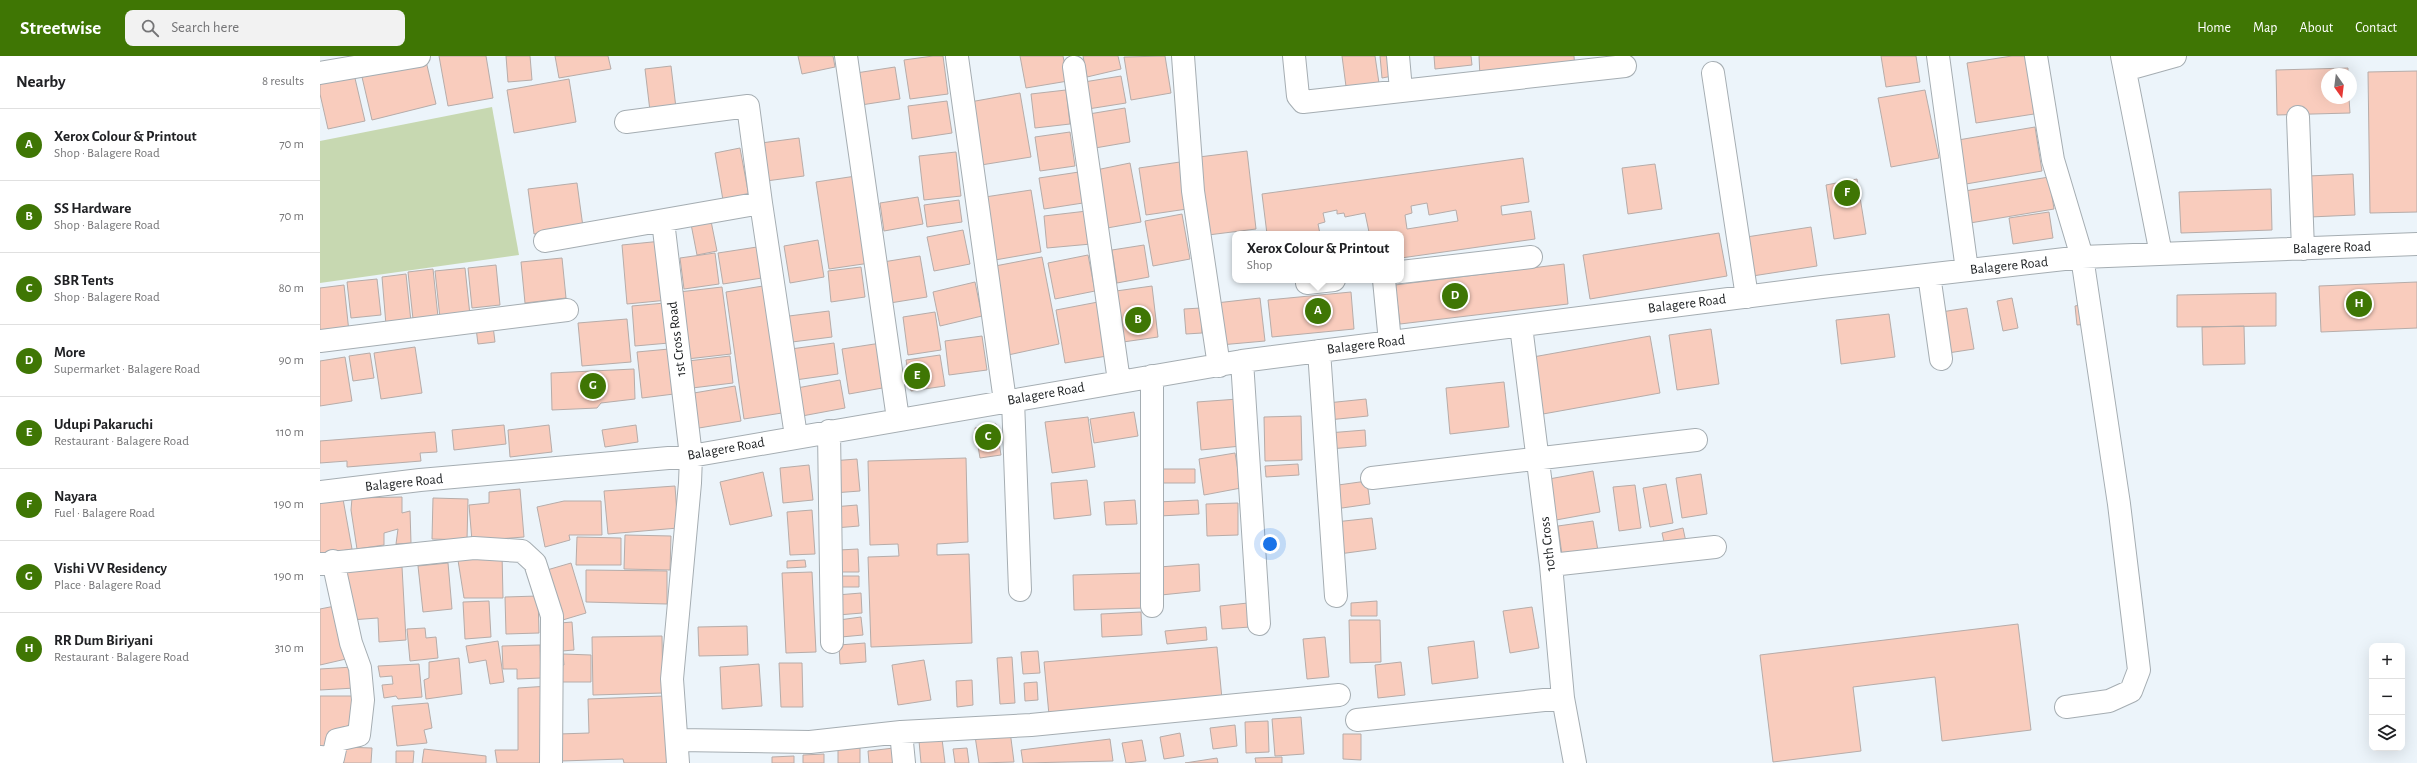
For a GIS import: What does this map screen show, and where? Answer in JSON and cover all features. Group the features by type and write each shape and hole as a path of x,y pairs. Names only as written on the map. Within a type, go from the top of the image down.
{"street":[{"path":"320,73 420,56"},
{"path":"846,56 898,419"},
{"path":"1183,56 1193,191 1218,366"},
{"path":"1294,56 1298,96 1303,102 1625,66"},
{"path":"1398,56 1401,90"},
{"path":"1938,56 1967,270"},
{"path":"2036,56 2053,160 2082,257 2119,504 2139,670 2131,691 2109,701 2066,707"},
{"path":"2161,254 2124,63 2175,56"},
{"path":"957,57 1009,401 1020,590"},
{"path":"1074,67 1119,381"},
{"path":"1712,73 1746,297"},
{"path":"626,122 748,106 760,203 796,436"},
{"path":"2298,117 2303,249"},
{"path":"545,241 664,222 760,203"},
{"name":"1st Cross Road","path":"664,222 691,456 690,483 672,679 678,740 678,763"},
{"name":"Balagere Road","path":"320,492 420,480 691,456 796,436 1242,361 1967,270 2082,257 2417,244"},
{"path":"1404,272 1531,257"},
{"path":"1929,275 1940,359"},
{"path":"1384,283 1390,342"},
{"path":"320,341 568,310"},
{"name":"10th Cross","path":"1521,326 1551,565 1563,698 1575,763"},
{"path":"1319,351 1336,596"},
{"path":"1242,361 1259,624"},
{"path":"1152,376 1152,606"},
{"path":"829,431 832,642"},
{"path":"1372,478 1696,440"},
{"path":"1551,565 1715,547"},
{"path":"320,757 333,758 337,740 359,735 363,700 360,668 326,563 474,548 522,551 535,563 552,616 551,763"},
{"path":"678,740 810,742 901,732 1031,725 1339,694"},
{"path":"1357,720 1563,698"},
{"path":"901,732 904,763"}],"green space":[{"path":"492,107 519,255 320,283 320,141"}],"building":[{"path":"439,56 486,56 493,98 448,106"},
{"path":"506,56 530,56 532,80 508,82"},
{"path":"555,56 608,56 611,69 559,78"},
{"path":"798,56 833,56 835,67 802,74"},
{"path":"943,56 948,94 910,99 904,60"},
{"path":"1020,56 1063,56 1068,81 1026,88"},
{"path":"1083,56 1118,56 1121,69 1087,77"},
{"path":"1165,56 1171,93 1131,100 1124,57"},
{"path":"1342,56 1375,56 1380,90 1347,94"},
{"path":"1380,56 1395,56 1398,75 1382,78"},
{"path":"1434,56 1471,56 1472,65 1435,69"},
{"path":"1479,56 1574,56 1575,70 1480,77"},
{"path":"1881,56 1916,56 1920,82 1886,87"},
{"path":"2012,56 2026,56 2034,114 1976,123 1967,63"},
{"path":"426,61 436,104 372,120 362,77"},
{"path":"671,66 676,108 650,111 645,69"},
{"path":"895,67 900,99 861,105 856,73"},
{"path":"2321,69 2321,104 2349,104 2350,113 2277,115 2276,70"},
{"path":"2417,71 2417,212 2370,213 2368,72"},
{"path":"354,74 365,121 328,129 320,94 320,82"},
{"path":"1121,76 1126,103 1088,109 1084,82"},
{"path":"569,79 576,122 514,133 507,90"},
{"path":"1066,90 1070,124 1035,128 1031,94"},
{"path":"1925,90 1939,158 1891,167 1878,98"},
{"path":"1020,93 1031,157 981,165 970,102"},
{"path":"947,101 952,133 912,139 908,106"},
{"path":"1125,108 1130,142 1095,148 1089,114"},
{"path":"2035,127 2042,171 1966,184 1958,140"},
{"path":"1070,132 1075,166 1040,171 1035,137"},
{"path":"799,138 804,176 766,181 761,143"},
{"path":"740,148 750,202 724,206 715,153"},
{"path":"1247,151 1256,229 1208,235 1199,157"},
{"path":"956,152 961,196 924,200 919,156"},
{"path":"1523,158 1529,202 1501,206 1502,215 1531,211 1535,239 1404,258 1404,231 1369,231 1365,213 1345,217 1344,213 1337,214 1337,210 1323,213 1325,222 1318,224 1319,231 1267,231 1262,194","holes":["1427,203 1429,215 1456,210 1458,221 1407,229 1405,215 1412,213 1411,206"]},
{"path":"1180,162 1187,209 1146,215 1139,168"},
{"path":"1130,163 1141,222 1107,228 1096,170"},
{"path":"1655,164 1662,209 1628,214 1622,168"},
{"path":"1079,172 1083,203 1044,209 1039,178"},
{"path":"2353,174 2355,215 2310,217 2308,176"},
{"path":"856,176 870,263 829,269 816,182"},
{"path":"2049,177 2054,209 1970,223 1965,191"},
{"path":"1857,179 1866,234 1834,239 1826,185"},
{"path":"577,183 583,227 534,234 528,189"},
{"path":"2271,189 2272,230 2181,233 2179,192"},
{"path":"1031,190 1041,252 995,260 985,197"},
{"path":"918,197 923,224 884,231 880,203"},
{"path":"959,200 962,222 927,227 924,205"},
{"path":"1087,211 1091,244 1047,248 1044,216"},
{"path":"2049,212 2053,238 2013,244 2009,218"},
{"path":"1182,214 1190,259 1153,266 1145,221"},
{"path":"711,221 717,251 697,255 691,224"},
{"path":"1811,227 1817,266 1746,277 1740,238"},
{"path":"963,230 970,264 934,271 927,237"},
{"path":"1719,233 1727,276 1590,299 1583,255"},
{"path":"818,240 824,277 790,283 784,246"},
{"path":"662,241 668,300 627,304 622,245"},
{"path":"1144,245 1149,277 1117,283 1112,250"},
{"path":"757,247 762,278 723,284 718,253"},
{"path":"715,253 719,284 684,289 680,258"},
{"path":"1088,255 1095,291 1055,299 1048,263"},
{"path":"920,256 927,297 890,303 883,262"},
{"path":"1042,257 1059,344 1008,355 990,267"},
{"path":"562,258 566,298 525,303 521,262"},
{"path":"1564,264 1568,304 1400,324 1395,285"},
{"path":"496,265 500,305 472,308 468,268"},
{"path":"861,267 865,297 831,302 828,271"},
{"path":"465,268 470,315 440,318 435,271"},
{"path":"433,269 438,317 413,319 408,272"},
{"path":"406,274 411,322 386,325 382,277"},
{"path":"377,279 381,315 351,318 347,282"},
{"path":"975,282 982,316 940,326 933,292"},
{"path":"2417,282 2417,328 2321,332 2319,286"},
{"path":"344,285 349,332 320,335 320,288"},
{"path":"763,286 782,413 744,419 726,292"},
{"path":"1152,286 1158,337 1123,342 1116,291"},
{"path":"722,287 731,354 687,359 679,292"},
{"path":"1351,292 1354,329 1272,337 1268,300"},
{"path":"2276,293 2276,326 2177,327 2177,295"},
{"path":"1260,298 1265,341 1220,345 1216,303"},
{"path":"2012,298 2018,328 2003,331 1997,301"},
{"path":"1098,302 1107,356 1065,363 1056,310"},
{"path":"665,303 669,343 635,346 632,306"},
{"path":"2085,304 2088,324 2077,325 2075,306"},
{"path":"1201,308 1202,333 1186,334 1184,309"},
{"path":"1967,308 1974,349 1948,353 1941,312"},
{"path":"829,311 832,337 792,342 789,316"},
{"path":"935,312 941,350 908,355 903,317"},
{"path":"1889,314 1895,357 1841,364 1836,320"},
{"path":"627,319 631,362 582,366 578,323"},
{"path":"493,326 495,342 478,344 476,328"},
{"path":"2244,326 2245,364 2203,365 2202,327"},
{"path":"1711,329 1719,384 1677,390 1669,335"},
{"path":"982,336 987,370 949,375 945,341"},
{"path":"1650,336 1660,393 1543,414 1533,357"},
{"path":"834,343 838,374 795,380 791,349"},
{"path":"881,343 888,387 849,394 842,349"},
{"path":"415,347 422,393 381,399 374,353"},
{"path":"669,349 674,394 642,398 637,352"},
{"path":"370,353 374,378 353,381 349,356"},
{"path":"940,355 945,386 911,391 906,360"},
{"path":"730,356 733,383 692,388 688,361"},
{"path":"345,357 352,401 320,406 320,361"},
{"path":"634,369 635,399 601,403 597,408 552,410 551,373"},
{"path":"840,380 845,408 802,416 797,388"},
{"path":"1504,382 1509,427 1450,434 1446,388"},
{"path":"735,386 741,421 693,429 688,394"},
{"path":"1238,399 1241,446 1201,450 1197,402"},
{"path":"1366,399 1368,416 1328,420 1327,403"},
{"path":"1134,412 1138,436 1094,443 1090,419"},
{"path":"1301,416 1302,460 1265,461 1264,417"},
{"path":"1088,417 1095,467 1052,473 1045,422"},
{"path":"996,424 1001,455 980,458 975,428"},
{"path":"504,425 506,444 454,450 452,430"},
{"path":"549,425 552,452 510,457 508,430"},
{"path":"636,425 638,442 605,447 602,430"},
{"path":"1365,430 1366,446 1329,449 1328,433"},
{"path":"435,432 437,452 420,453 421,461 347,467 347,461 320,463 320,441"},
{"path":"1235,453 1241,488 1204,495 1199,459"},
{"path":"966,458 968,542 937,544 937,555 969,554 972,643 871,647 868,557 899,556 898,544 870,545 868,461"},
{"path":"857,459 860,491 833,493 831,461"},
{"path":"1298,464 1299,475 1266,477 1265,466"},
{"path":"809,465 813,500 783,503 780,468"},
{"path":"1163,469 1195,469 1195,483 1163,483"},
{"path":"1593,471 1600,512 1556,520 1549,479"},
{"path":"763,472 772,516 730,525 720,482"},
{"path":"1701,474 1707,514 1682,518 1676,478"},
{"path":"1087,480 1091,515 1054,519 1051,483"},
{"path":"1367,481 1370,504 1335,509 1331,486"},
{"path":"1666,484 1673,523 1650,527 1643,488"},
{"path":"1635,485 1641,528 1619,531 1613,487"},
{"path":"675,486 678,528 608,534 604,491"},
{"path":"520,489 524,537 472,541 469,505 489,503 489,492"},
{"path":"402,497 402,513 410,511 411,543 396,544 398,529 384,533 384,545 357,549 351,510 352,498"},
{"path":"433,498 468,499 467,540 432,539"},
{"path":"343,499 352,549 320,555 320,503"},
{"path":"1135,500 1137,524 1106,525 1104,502"},
{"path":"1198,500 1199,514 1159,516 1158,502"},
{"path":"564,501 601,501 602,535 569,535 570,540 545,547 537,507"},
{"path":"1238,503 1238,535 1207,536 1206,504"},
{"path":"857,505 859,526 835,528 833,507"},
{"path":"812,510 815,554 790,555 787,512"},
{"path":"1372,518 1376,549 1339,554 1335,522"},
{"path":"1593,521 1599,557 1563,562 1558,526"},
{"path":"1683,528 1687,547 1666,551 1662,533"},
{"path":"625,535 671,536 670,570 624,569"},
{"path":"577,537 621,538 621,565 576,565"},
{"path":"858,549 859,572 840,572 839,550"},
{"path":"457,554 502,554 503,598 464,598"},
{"path":"805,560 806,567 787,568 787,561"},
{"path":"448,563 452,609 423,612 418,566"},
{"path":"571,563 586,613 556,622 547,570"},
{"path":"1199,564 1200,591 1161,595 1159,567"},
{"path":"402,567 406,640 379,642 378,618 350,620 347,570"},
{"path":"586,570 667,571 667,604 586,602"},
{"path":"812,572 816,652 786,653 782,573"},
{"path":"1143,573 1144,608 1074,610 1073,575"},
{"path":"839,576 859,576 859,587 839,587"},
{"path":"861,593 862,613 838,615 837,595"},
{"path":"538,596 539,633 506,634 505,597"},
{"path":"489,601 491,637 465,639 463,602"},
{"path":"1377,601 1377,616 1351,616 1351,603"},
{"path":"1248,603 1250,627 1222,629 1220,606"},
{"path":"335,606 346,659 320,665 320,609"},
{"path":"1532,607 1539,648 1510,653 1503,611"},
{"path":"1141,612 1142,635 1102,637 1101,614"},
{"path":"861,617 863,635 841,637 839,620"},
{"path":"1349,620 1380,620 1381,662 1350,663"},
{"path":"572,622 574,650 562,651 560,623"},
{"path":"2018,624 2031,730 1942,741 1935,677 1853,687 1861,751 1773,762 1760,655"},
{"path":"747,626 748,655 699,656 698,627"},
{"path":"1206,627 1207,640 1167,644 1165,631"},
{"path":"425,628 426,638 436,637 438,658 410,661 407,629"},
{"path":"662,636 663,693 593,695 592,637"},
{"path":"1325,637 1329,677 1307,679 1303,639"},
{"path":"498,641 504,682 490,684 486,660 469,663 466,646"},
{"path":"1474,641 1478,678 1432,684 1428,647"},
{"path":"865,643 866,662 840,664 839,645"},
{"path":"540,645 541,678 517,679 517,669 503,669 502,646"},
{"path":"1217,647 1222,699 1049,715 1044,662"},
{"path":"1038,651 1040,673 1023,674 1021,652"},
{"path":"563,654 591,655 591,682 558,682 558,665 564,665"},
{"path":"1012,657 1015,703 1000,704 997,658"},
{"path":"459,658 462,694 426,699 424,680 429,678 429,662"},
{"path":"924,660 931,700 898,705 892,665"},
{"path":"1401,662 1405,695 1378,698 1375,665"},
{"path":"779,663 802,663 803,707 781,707"},
{"path":"419,664 422,697 398,699 396,696 384,698 382,685 393,684 392,676 380,677 378,666"},
{"path":"759,664 762,706 722,709 720,667"},
{"path":"353,667 355,688 320,690 320,669"},
{"path":"972,680 973,705 957,707 956,681"},
{"path":"1037,682 1038,700 1025,701 1024,683"},
{"path":"549,686 548,763 497,763 495,750 518,750 518,688"},
{"path":"320,696 353,696 355,723 332,731 329,752 320,752"},
{"path":"664,696 667,763 624,763 623,759 561,761 559,734 589,733 588,699"},
{"path":"428,703 432,728 424,730 427,743 397,746 392,706"},
{"path":"1301,717 1304,754 1275,756 1272,719"},
{"path":"1268,721 1269,752 1246,753 1245,722"},
{"path":"1235,725 1237,746 1213,749 1210,728"},
{"path":"1010,731 1014,762 979,763 975,736"},
{"path":"1180,733 1184,756 1164,759 1160,737"},
{"path":"1343,734 1361,734 1361,760 1343,759"},
{"path":"942,739 945,763 921,763 919,741"},
{"path":"1110,739 1113,761 1023,763 1021,750"},
{"path":"1142,740 1146,761 1126,763 1122,743"},
{"path":"341,747 372,748 371,763 340,763"},
{"path":"860,748 860,763 838,763 838,749"},
{"path":"894,748 896,763 869,763 868,751"},
{"path":"967,748 969,763 955,763 953,749"},
{"path":"424,749 486,756 486,763 422,763"},
{"path":"396,751 414,751 413,763 396,763"},
{"path":"824,754 824,763 803,763 803,755"},
{"path":"794,756 794,763 772,763 772,757"},
{"path":"1282,757 1282,763 1256,763 1255,758"},
{"path":"1217,758 1218,763 1185,763"}],"place":[{"name":"Nayara","path":"1847,193"},
{"name":"More","path":"1455,296"},
{"name":"RR Dum Biriyani","path":"2359,304"},
{"name":"Xerox Colour & Printout","path":"1318,311"},
{"name":"SS Hardware","path":"1138,320"},
{"name":"Udupi Pakaruchi","path":"917,376"},
{"name":"Vishi VV Residency","path":"593,386"},
{"name":"SBR Tents","path":"988,437"}]}
